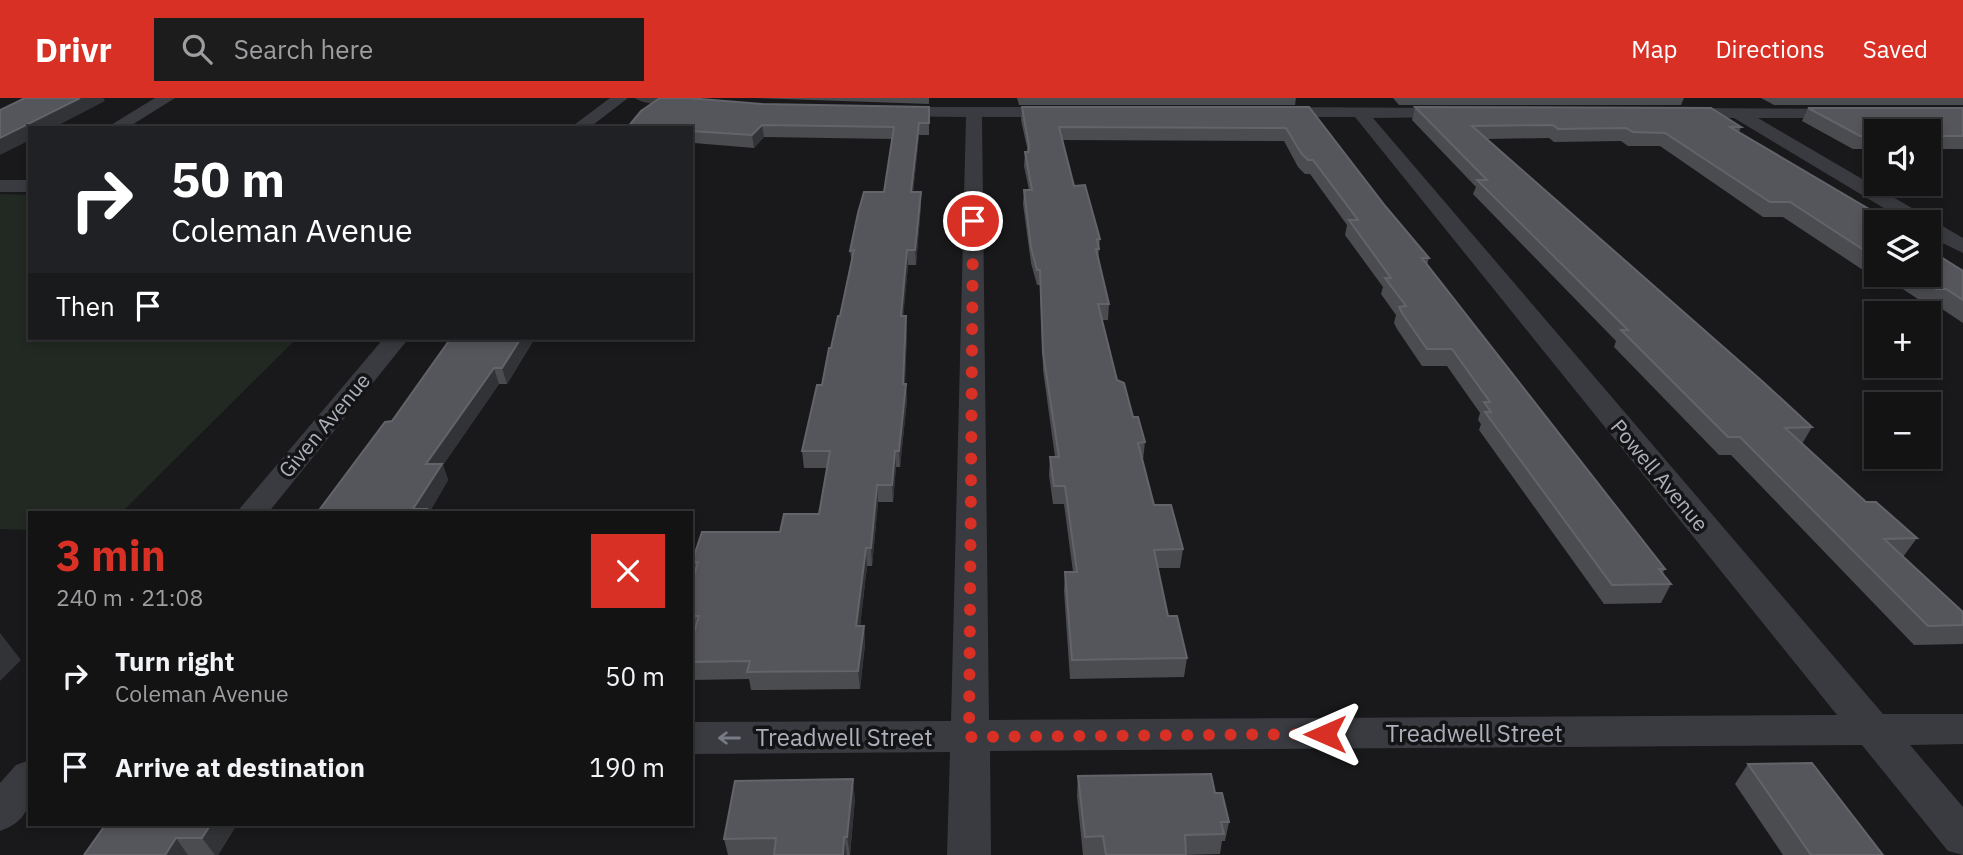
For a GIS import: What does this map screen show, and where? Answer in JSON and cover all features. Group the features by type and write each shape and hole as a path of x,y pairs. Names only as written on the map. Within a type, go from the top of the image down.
{"street":[{"path":"118,126 167,98"},
{"path":"581,126 620,98"},
{"path":"643,98 707,103"},
{"path":"1753,98 1779,113"},
{"path":"876,112 1084,112"},
{"path":"1263,112 1467,113"},
{"name":"Powell Avenue","path":"1359,112 1963,838"},
{"path":"969,855 974,113"},
{"path":"1657,113 1858,113"},
{"path":"1739,114 1901,210"},
{"path":"13,186 28,176"},
{"path":"1941,234 1963,247"},
{"name":"Given Avenue","path":"253,511 395,340"},
{"name":"Treadwell Street","path":"693,738 1963,729"},
{"path":"0,813 28,779"}],"shaded area":[{"path":"0,194 28,195 28,340 295,340 123,511 28,511 28,530 0,529"}],"building":[{"path":"25,98 80,98 0,138 0,110"},
{"path":"660,98 762,104 929,107 929,123 919,123 911,192 921,192 915,250 907,250 901,316 906,316 903,384 906,384 899,451 895,451 892,485 877,485 871,548 866,548 856,626 864,626 858,671 747,672 750,661 693,662 693,636 699,616 693,616 693,579 698,562 693,562 693,559 702,532 780,532 784,514 819,514 830,451 802,451 817,385 822,385 829,348 840,316 854,250 850,251 858,213 864,192 884,192 894,127 762,125 752,135 693,131 693,126 629,126 641,111"},
{"path":"1022,107 1309,107 1429,258 1422,258 1665,569 1659,569 1671,584 1612,585 1485,412 1491,412 1484,402 1490,402 1452,349 1427,349 1402,313 1399,307 1406,306 1385,278 1391,278 1349,220 1358,220 1313,160 1308,160 1301,153 1286,128 1059,127 1074,186 1085,185 1100,239 1097,239 1099,249 1096,249 1109,304 1098,304 1117,380 1124,383 1133,417 1138,417 1145,442 1138,443 1154,505 1171,505 1183,549 1154,550 1168,616 1177,616 1187,658 1072,660 1065,572 1077,572 1065,486 1054,486 1050,457 1059,457 1043,353 1040,270 1037,270 1031,248 1024,190 1032,190 1025,152 1028,152 1029,146"},
{"path":"1415,107 1711,108 1741,127 1730,127 1871,210 1864,210 1864,250 1790,202 1770,202 1665,133 1633,132 1626,128 1558,129 1553,125 1472,126 1812,427 1785,428 1866,502 1876,502 1917,538 1884,539 1963,612 1963,625 1928,626 1740,437 1728,437 1621,330 1628,330 1477,180 1487,180"},
{"path":"1808,108 1963,108 1963,136 1941,136 1941,119 1864,119 1864,136"},
{"path":"1941,257 1963,271 1963,300 1946,289 1933,287 1941,287"},
{"path":"450,340 520,340 502,368 494,368 426,464 442,464 413,509 427,509 426,511 318,511 385,422 392,421"},
{"path":"1812,763 1883,855 1811,855 1748,764"},
{"path":"1211,774 1215,793 1222,793 1229,822 1221,822 1224,834 1185,835 1186,855 1106,855 1103,836 1085,837 1078,776"},
{"path":"853,779 843,855 774,855 776,838 724,839 735,781"},
{"path":"105,826 210,826 202,838 176,838 165,855 84,855"}],"route":[{"path":"973,221 969,737 1325,734"}]}
